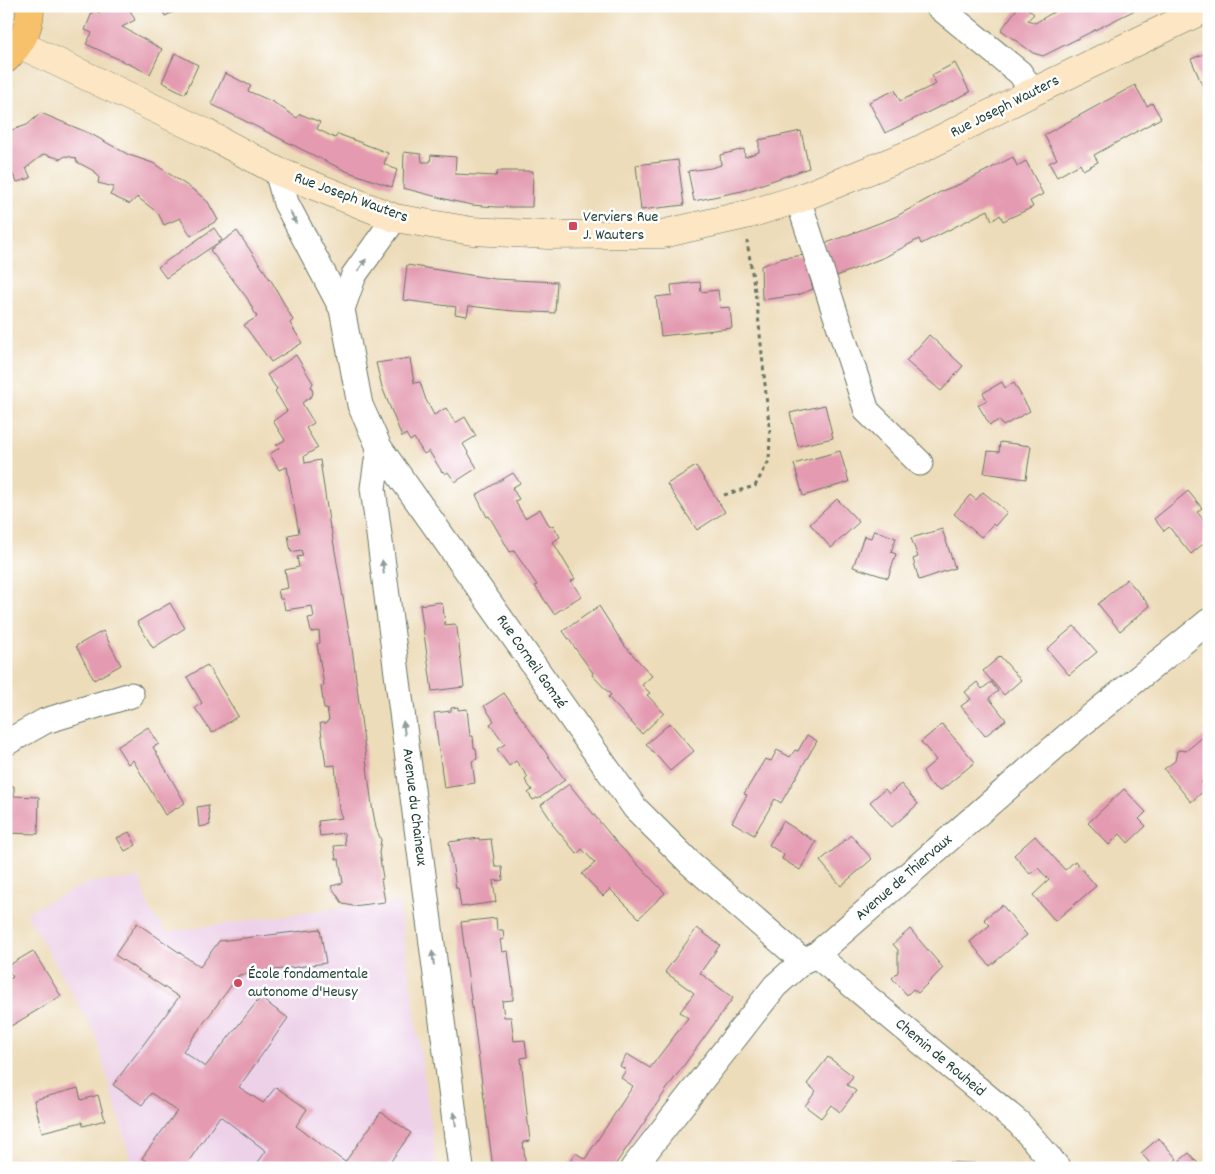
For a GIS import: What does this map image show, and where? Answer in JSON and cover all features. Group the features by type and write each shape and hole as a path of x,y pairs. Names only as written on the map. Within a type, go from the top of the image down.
{"highway":[{"path":"13,51 28,28 33,9"}],"street":[{"path":"938,6 1020,73 1032,92"},
{"name":"Rue Joseph Wauters","path":"13,51 206,133 277,171 395,218 472,231 548,236 662,234 741,216 798,199 917,151 1032,92 1209,7"},
{"name":"Rue Corneil Gomzé","path":"277,171 286,203 342,309 360,405 379,447 635,808 690,863 809,958"},
{"path":"798,199 867,411 920,463"},
{"path":"342,309 354,275 395,218"},
{"name":"Avenue du Chaineux","path":"379,447 373,488 461,1168"},
{"name":"Avenue de Thiervaux","path":"633,1168 775,986 1073,731 1209,621"},
{"path":"6,743 45,721 131,695"},
{"name":"Chemin de Rouheid","path":"809,958 1019,1123 1058,1168"}],"path":[{"path":"724,495 755,486 768,461 770,435 757,304 750,255 741,216"}],"shaded area":[{"name":"École fondamentale autonome d'Heusy","path":"140,878 149,909 167,932 367,904 399,902 437,1168 133,1168 95,1034 26,912 90,882"}],"building":[{"path":"114,6 128,6 135,20 122,27 162,49 150,74 86,44 92,33 85,30 93,10 100,13"},
{"path":"160,6 186,6 165,16"},
{"path":"1019,6 1024,6 1034,14 1028,20 1035,23 1064,6 1143,6 1043,56 1033,53 1001,30"},
{"path":"1209,52 1209,93 1206,94 1191,59"},
{"path":"175,53 198,65 185,94 162,82"},
{"path":"955,63 970,92 885,133 869,102 895,90 900,101 936,84 932,75"},
{"path":"225,73 251,86 248,91 273,102 297,118 300,114 320,122 317,129 335,138 338,134 388,153 384,164 397,170 392,187 346,171 211,104"},
{"path":"1135,85 1147,106 1152,103 1161,118 1094,155 1098,162 1083,170 1080,164 1057,177 1049,163 1057,159 1044,135"},
{"path":"41,113 91,134 129,155 153,163 208,202 218,220 191,236 180,218 164,225 158,213 137,197 130,204 110,195 114,187 98,183 99,177 94,171 77,162 76,158 65,156 61,159 44,154 26,168 31,178 17,182 10,169 6,171 6,132 27,125"},
{"path":"801,131 809,168 742,191 694,201 688,171 721,165 720,155 744,149 745,157 759,152 759,140"},
{"path":"404,152 421,154 422,162 430,162 431,155 456,157 455,174 496,176 498,171 533,171 532,207 472,205 403,188"},
{"path":"1013,157 1017,166 1026,161 1043,194 1030,201 1033,207 1003,221 1000,215 992,221 988,210 921,244 919,239 885,257 834,277 824,244 895,217 942,191"},
{"path":"678,160 684,205 641,210 636,165"},
{"path":"214,228 222,240 166,278 158,267"},
{"path":"237,231 272,282 293,320 290,323 302,343 271,362 244,325 257,317 247,298 210,250"},
{"path":"804,255 813,289 798,295 762,300 761,266 783,258"},
{"path":"407,265 495,279 557,282 555,313 469,306 467,316 455,314 456,307 403,300"},
{"path":"700,282 701,292 718,290 720,308 730,307 732,328 661,336 656,297 672,295 671,285"},
{"path":"929,335 963,366 941,391 906,361"},
{"path":"296,355 313,383 311,387 312,396 302,403 314,423 306,428 318,448 304,456 305,463 320,460 353,655 372,806 376,828 381,840 379,853 385,902 353,906 343,904 331,886 343,883 339,859 336,859 334,846 345,845 344,833 320,836 318,821 342,818 339,810 335,765 326,766 320,723 327,723 329,720 327,709 324,709 321,686 324,685 317,644 320,643 319,631 311,632 308,618 314,617 312,606 285,610 283,599 280,599 278,590 288,588 285,570 299,567 297,557 303,556 301,550 291,552 288,535 299,533 287,467 279,470 270,454 279,448 276,445 285,440 273,421 287,411 275,391 277,389 267,375"},
{"path":"410,358 414,383 420,382 426,400 434,415 446,408 455,423 465,417 476,436 463,444 477,468 455,482 448,472 445,474 442,472 429,451 424,454 414,438 410,441 406,434 402,437 382,387 376,363"},
{"path":"1002,382 1005,388 1014,383 1030,411 1003,426 999,420 990,425 978,405 987,400 983,393"},
{"path":"825,405 833,438 798,446 790,413"},
{"path":"1000,442 1031,446 1026,479 984,473 988,451 999,452"},
{"path":"840,451 849,482 803,496 794,464"},
{"path":"696,466 725,512 697,530 667,484"},
{"path":"513,473 520,483 512,488 519,499 515,501 525,518 540,509 550,527 553,525 560,537 553,542 575,579 571,581 581,596 554,614 514,551 510,552 489,516 487,517 476,495"},
{"path":"1188,491 1202,508 1197,512 1209,526 1209,539 1191,554 1169,527 1164,531 1154,519"},
{"path":"983,492 1007,512 995,526 993,524 981,537 954,514 970,495 976,500"},
{"path":"837,499 859,522 831,548 810,524"},
{"path":"942,529 955,568 919,580 913,559 918,557 911,538"},
{"path":"874,530 896,538 891,552 896,554 888,578 853,567 864,536 871,538"},
{"path":"1127,579 1150,606 1120,631 1098,604"},
{"path":"440,602 443,606 445,625 455,624 457,628 464,687 432,691 420,605"},
{"path":"170,603 185,628 153,648 137,622"},
{"path":"599,606 624,645 652,676 642,685 650,693 647,695 664,713 642,734 608,697 611,695 592,675 593,673 563,631"},
{"path":"1074,626 1097,652 1069,675 1047,649"},
{"path":"103,631 121,665 94,680 76,646"},
{"path":"1000,656 1021,680 1004,695 983,671"},
{"path":"207,665 238,716 212,733 195,708 202,703 187,677"},
{"path":"977,682 982,689 991,682 998,691 989,698 1006,720 985,736 961,706 971,699 965,692"},
{"path":"504,693 565,780 538,799 533,800 528,793 532,790 525,780 528,777 516,761 509,766 497,749 505,744 490,724 494,721 484,706"},
{"path":"458,707 458,710 467,709 470,736 473,736 474,748 476,748 477,759 472,761 475,783 444,788 434,713 451,711 451,708"},
{"path":"670,723 694,751 670,771 646,744"},
{"path":"942,724 975,762 940,791 929,783 923,771 936,760 921,742"},
{"path":"148,727 159,744 153,747 185,803 165,815 133,760 128,764 117,747"},
{"path":"1209,732 1209,776 1201,782 1206,789 1191,802 1164,769 1175,761 1177,751 1186,751"},
{"path":"807,735 817,741 781,803 775,799 754,835 732,822 747,795 744,794 765,759 771,761 777,750 790,757 795,750 798,751"},
{"path":"569,784 617,843 665,893 639,918 610,889 603,896 582,874 595,863 582,849 577,854 552,824 541,805"},
{"path":"901,784 918,804 892,827 870,802 885,789 889,794"},
{"path":"6,786 14,786 14,796 39,797 38,834 6,833"},
{"path":"1124,789 1146,812 1139,819 1146,826 1128,843 1120,834 1109,845 1088,823"},
{"path":"208,805 210,825 199,827 197,807"},
{"path":"783,821 816,842 800,870 782,859 784,855 769,845"},
{"path":"129,832 136,845 125,851 117,838"},
{"path":"851,835 872,859 841,886 820,861"},
{"path":"1035,836 1065,870 1075,861 1096,886 1055,921 1033,895 1049,880 1038,868 1030,874 1014,855"},
{"path":"479,838 479,840 491,839 495,867 502,867 503,880 493,881 496,902 461,907 449,842"},
{"path":"1002,905 1027,935 990,966 970,942 990,925 984,919"},
{"path":"496,918 497,930 503,930 504,939 500,940 502,952 508,951 513,990 513,1000 502,1001 504,1017 511,1017 514,1041 525,1040 527,1057 521,1058 530,1141 523,1142 526,1168 493,1168 461,922"},
{"path":"137,923 200,967 219,941 320,929 326,963 239,975 183,1051 205,1067 260,998 288,1018 239,1087 263,1103 276,1087 307,1109 296,1126 345,1162 381,1112 411,1133 386,1168 254,1168 266,1151 220,1116 184,1168 154,1168 142,1158 177,1111 151,1093 142,1105 113,1085 179,997 115,955"},
{"path":"697,928 720,945 700,973 733,998 671,1083 613,1168 566,1168 576,1153 585,1159 633,1086 621,1078 626,1070 620,1066 627,1054 650,1068 688,1018 680,1012 694,993 665,972"},
{"path":"910,929 943,968 918,993 913,989 907,995 892,978 898,972 898,950 893,944"},
{"path":"33,951 61,996 6,1029 6,981 13,977 6,967"},
{"path":"828,1057 853,1076 847,1085 856,1091 840,1112 831,1105 821,1118 805,1106 816,1091 807,1084"},
{"path":"78,1088 81,1100 98,1095 105,1120 83,1126 82,1122 42,1132 34,1100"},
{"path":"1159,1138 1177,1159 1167,1168 1154,1168 1141,1153"},
{"path":"1189,1153 1202,1168 1171,1168"},
{"path":"949,1162 988,1164 987,1168 948,1168"}],"place":[{"name":"Verviers Rue J. Wauters","path":"573,226"},
{"name":"École fondamentale autonome d'Heusy","path":"238,983"}]}
